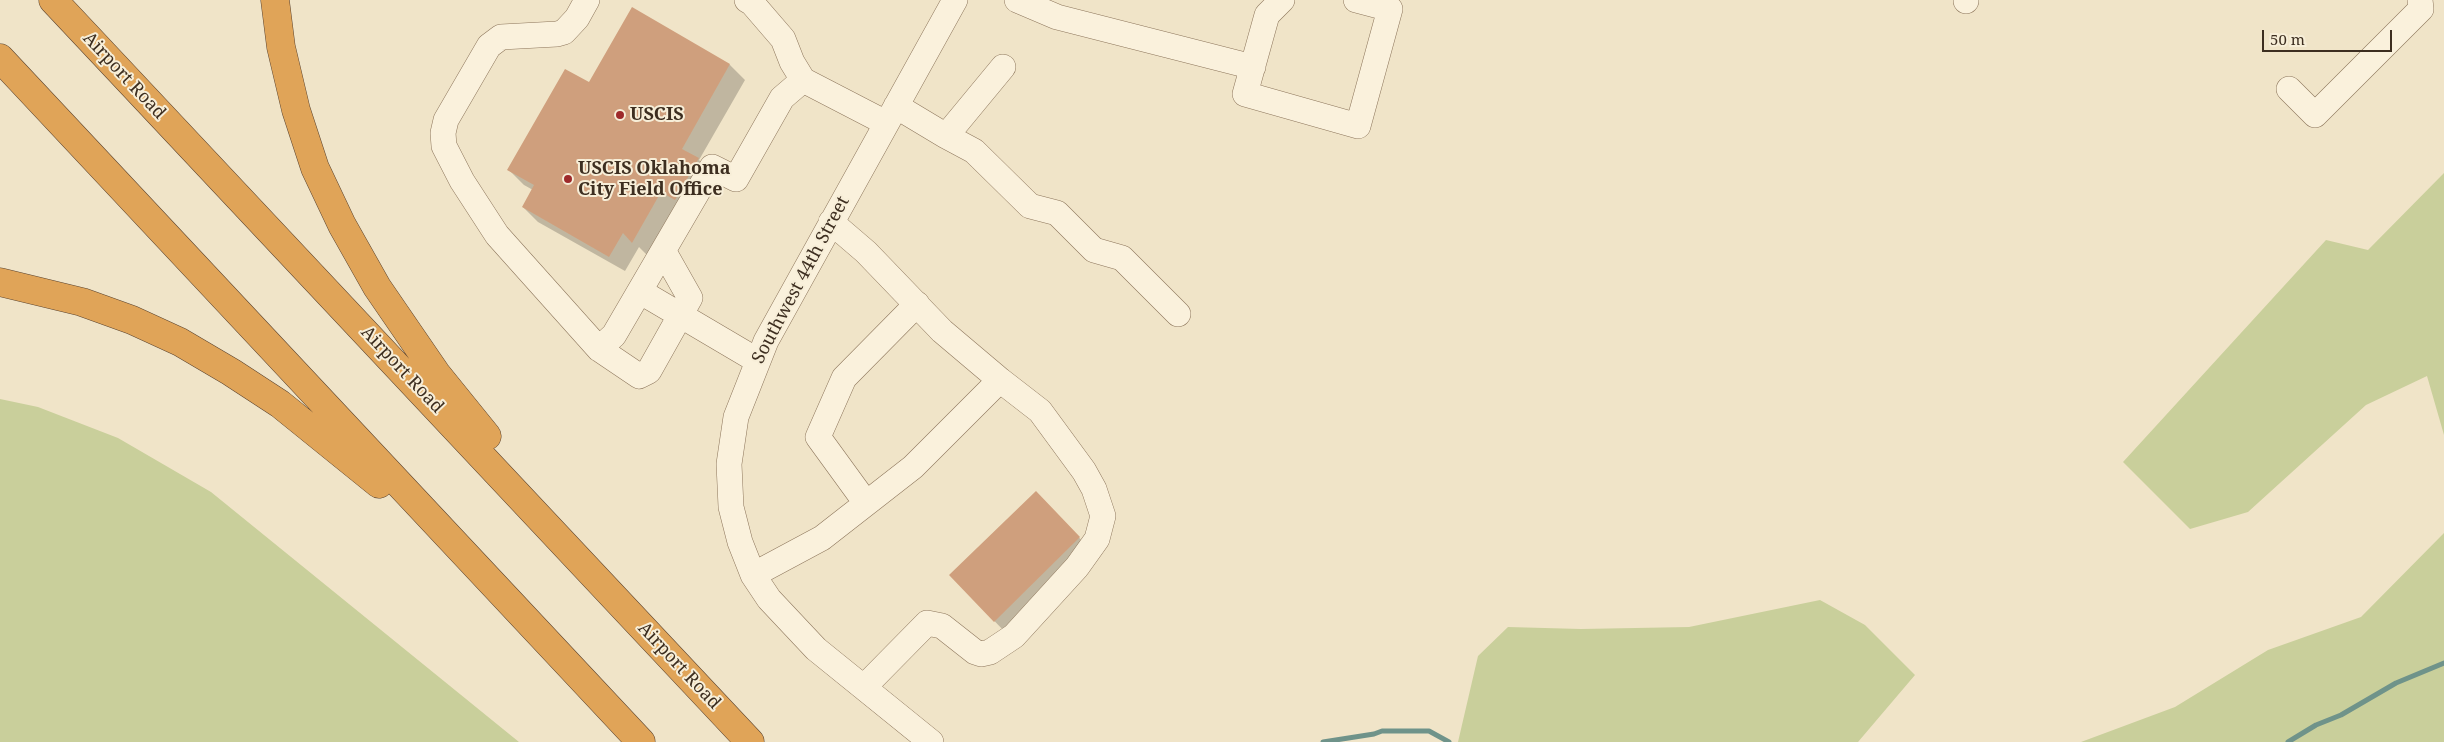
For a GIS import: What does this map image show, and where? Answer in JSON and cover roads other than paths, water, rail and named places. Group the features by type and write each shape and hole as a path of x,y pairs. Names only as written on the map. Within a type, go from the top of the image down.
{"highway":[{"name":"Airport Road","path":"53,0 750,742"},
{"path":"275,0 281,47 296,110 315,168 342,225 377,287 436,373 625,607"},
{"path":"0,58 640,742"},
{"path":"0,282 82,302 132,320 180,342 280,404 453,542"}],"street":[{"path":"587,0 577,18 564,32 557,34 501,36 489,46 446,120 443,133 444,146 462,181 497,235 599,349 639,376 649,371 690,298 664,252"},
{"path":"747,0 752,3 783,39 792,62 803,80 946,136 974,150 1030,206 1057,214 1094,250 1122,258 1178,314"},
{"name":"Southwest 44th Street","path":"931,742 816,650 769,599 753,575 740,542 731,507 728,464 736,417 766,341 954,0"},
{"path":"1017,0 1057,17 1253,67"},
{"path":"1282,0 1267,15 1245,94 1358,126 1390,10 1356,0"},
{"path":"2289,89 2315,115 2421,9 2420,0"},
{"path":"946,136 1003,67"},
{"path":"599,349 614,335 641,292 712,167 736,179 782,98 803,80"},
{"path":"831,222 866,252 942,331 1040,411 1084,471 1094,488 1103,516 1097,539 1077,567 1014,636 990,652 981,654 975,652 942,626 928,623 864,687"},
{"path":"641,292 758,361"},
{"path":"866,503 818,437 844,378 917,304"},
{"path":"753,575 822,538 913,467 1000,380"}],"waterway":[{"path":"2288,742 2316,725 2341,715 2396,683 2444,663"},
{"path":"1323,742 1382,731 1429,731 1449,742"}],"place":[{"name":"USCIS","path":"620,115"},
{"name":"USCIS Oklahoma City Field Office","path":"568,179"}]}
